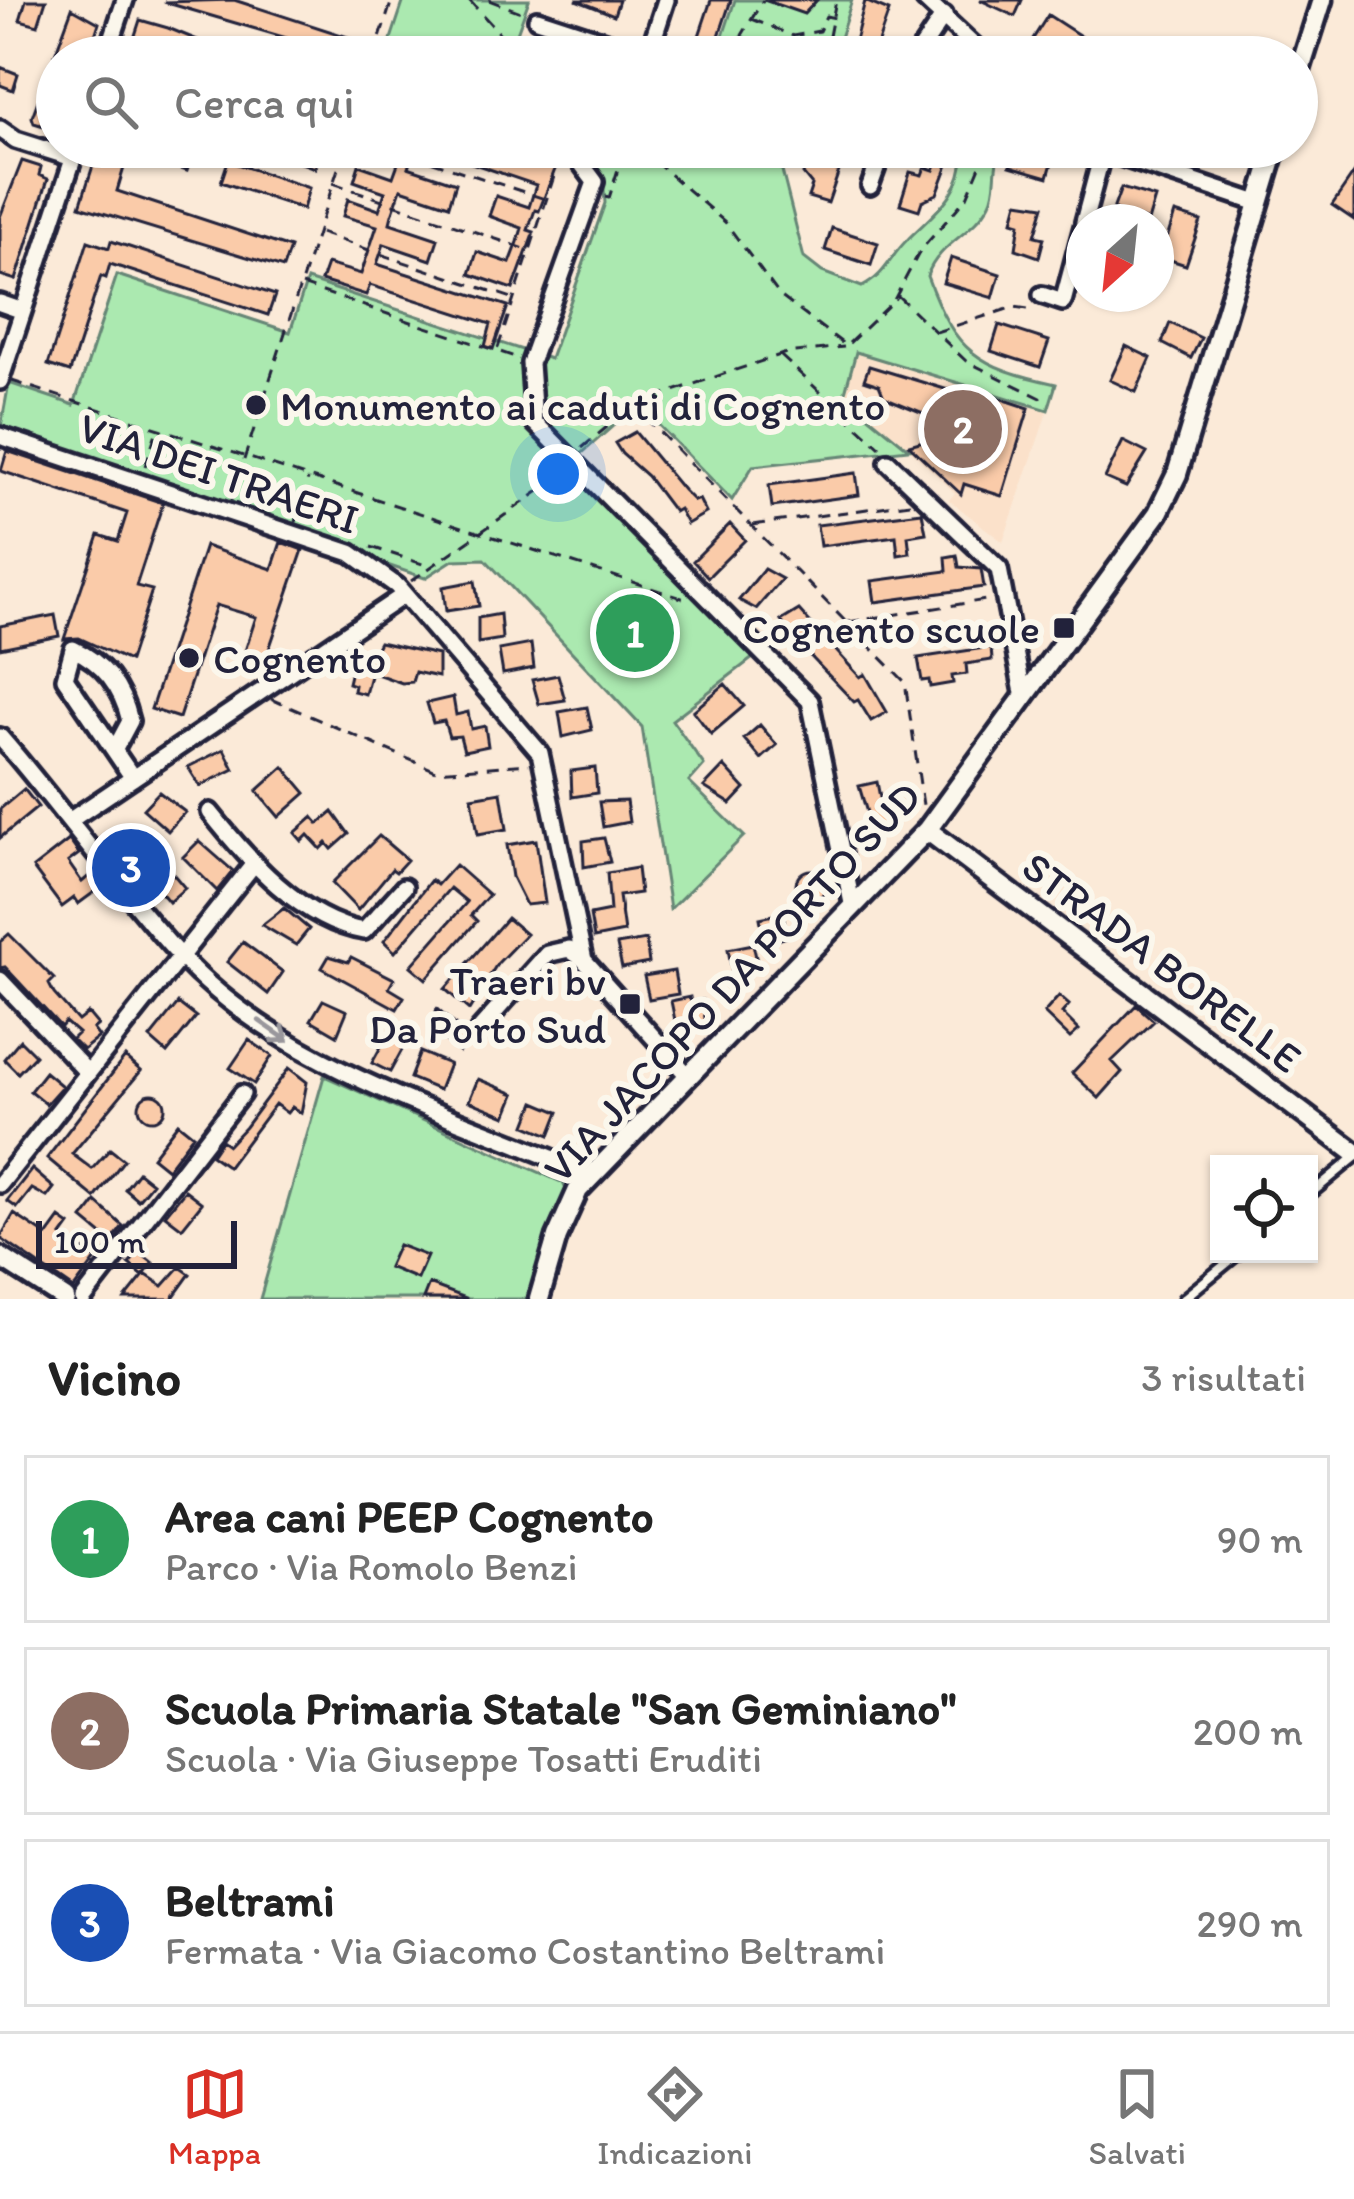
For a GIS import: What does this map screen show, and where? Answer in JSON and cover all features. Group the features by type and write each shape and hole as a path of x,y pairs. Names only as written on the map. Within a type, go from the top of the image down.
{"street":[{"path":"113,36 125,0"},
{"path":"654,36 666,0"},
{"path":"925,0 965,36"},
{"path":"1311,36 1322,0"},
{"path":"930,36 944,15"},
{"path":"537,19 589,36"},
{"path":"0,129 16,140 36,144"},
{"path":"1,379 70,168"},
{"path":"585,168 594,176 592,193 530,362 534,422 570,464 810,700 853,908"},
{"path":"870,186 876,168"},
{"path":"1088,204 1096,168"},
{"path":"1156,168 1258,203"},
{"name":"VIA JACOPO DA PORTO SUD","path":"539,1299 562,1224 587,1179 928,830 1169,495 1269,168"},
{"path":"1042,295 1063,302 1066,291"},
{"path":"0,302 23,311"},
{"name":"VIA DEI TRAERI","path":"0,436 351,553 402,592 539,753 584,960"},
{"path":"888,462 991,557 1006,597 1024,698"},
{"path":"72,819 402,592"},
{"path":"115,749 130,721 126,706 106,668 73,649 65,678 133,778"},
{"path":"0,737 182,958 298,1048 556,1160 587,1179"},
{"path":"210,812 253,865 340,927 364,931 404,887"},
{"name":"STRADA BORELLE","path":"928,830 1354,1155"},
{"path":"0,1184 253,865"},
{"path":"479,1030 547,954 569,949 689,1076"},
{"path":"0,980 87,1072"},
{"path":"83,1299 242,1094"},
{"path":"0,1257 65,1299"}],"lane":[{"path":"1318,1187 1354,1155"},
{"path":"1183,1299 1227,1263"}],"path":[{"path":"381,36 392,0"},
{"path":"469,0 502,36"},
{"path":"489,0 537,19"},
{"path":"742,36 763,0"},
{"path":"830,36 836,0"},
{"path":"752,19 805,36 819,31 826,16 835,17"},
{"path":"231,501 338,168"},
{"path":"453,168 546,200"},
{"path":"498,350 546,200 562,168"},
{"path":"592,193 609,198 618,168"},
{"path":"662,168 725,222 780,296 845,346"},
{"path":"402,592 570,464 633,405 780,355 845,346 897,295 920,251 967,197 979,168"},
{"path":"333,183 530,250"},
{"path":"318,232 369,250"},
{"path":"380,254 514,299"},
{"path":"300,285 530,362"},
{"path":"897,295 982,371 1041,398 1041,407"},
{"path":"935,333 1015,307 1037,310 1042,295"},
{"path":"780,355 881,448 888,462"},
{"path":"1,379 724,612"},
{"path":"633,405 904,682 928,830"},
{"path":"143,472 158,428"},
{"path":"296,523 309,477"},
{"path":"751,525 930,500"},
{"path":"846,622 1006,597"},
{"path":"258,694 436,771 542,763"}],"shaded area":[{"path":"856,352 1048,410 1003,542 949,500 955,493 844,396"}],"green space":[{"path":"404,0 529,0 517,33 525,36 392,36"},
{"path":"735,0 852,0 841,36 723,36"},
{"path":"598,168 781,168 804,258 822,272 862,287 877,277 946,201 961,168 996,168 994,190 983,214 940,255 927,276 948,323 973,352 1007,371 1056,384 1048,410 856,352 844,396 909,449 753,466 732,500 638,404 570,464 758,654 672,720 704,765 689,782 744,836 670,909 642,727 485,559 453,560 425,578 0,432 9,383 74,405 117,275 290,332 307,280 550,359 605,203 603,175"},
{"path":"324,1076 563,1183 568,1193 531,1299 260,1299"}],"building":[{"path":"26,0 46,0 38,25 20,20"},
{"path":"234,0 345,36 280,36 164,2"},
{"path":"576,0 619,0 614,15"},
{"path":"711,0 731,0 719,36 699,36"},
{"path":"764,0 817,0 804,14"},
{"path":"980,0 1022,0 1015,16"},
{"path":"865,1 889,11 880,36 856,36"},
{"path":"72,8 99,23 95,36 62,36"},
{"path":"1048,15 1080,36 1035,36"},
{"path":"140,20 188,36 135,36"},
{"path":"0,67 18,74 13,90 0,85"},
{"path":"22,161 41,168 39,175 48,179 16,280 0,275 0,217"},
{"path":"92,168 124,168 117,191 290,248 283,268 80,206"},
{"path":"226,168 249,168 309,188 303,209 221,182"},
{"path":"358,168 393,177 396,168 411,168 456,183 449,205 401,189 392,215 390,223 438,239 431,260 384,244 377,264 508,306 493,349 485,346 491,324 370,285 366,295 321,281 327,264 361,274 377,226 343,216 348,199 379,210 385,192 354,181"},
{"path":"486,168 556,168 539,211 535,210 528,230 534,232 513,289 470,274 477,252 510,263 522,228 489,216 496,196 529,207 536,185"},
{"path":"805,168 839,171 828,203 808,197 812,185 803,174"},
{"path":"925,168 947,168 937,194 922,201 919,210 900,204 910,172 922,175"},
{"path":"1017,168 1051,168 1048,177"},
{"path":"1354,173 1354,220 1332,205"},
{"path":"1121,188 1155,198 1153,204 1115,204"},
{"path":"1018,202 1044,206 1035,236 1044,238 1039,257 1016,249 1020,223 1013,221"},
{"path":"1174,216 1201,221 1186,265 1174,261"},
{"path":"832,228 878,243 871,265 825,250"},
{"path":"88,241 109,248 111,241 275,295 268,315 110,264 106,278 101,276 70,372 48,365"},
{"path":"951,258 1000,274 993,298 943,283"},
{"path":"1170,323 1201,338 1191,358 1162,343"},
{"path":"999,325 1049,341 1040,367 991,351"},
{"path":"1126,346 1151,358 1136,392 1110,380"},
{"path":"869,366 991,403 993,396 1029,408 1002,496 964,484 961,494 909,445 988,423 923,413 884,397 879,385 864,380"},
{"path":"635,432 683,490 694,501 699,499 706,513 687,524 679,509 674,512 647,476 622,454 615,443"},
{"path":"1123,441 1147,453 1126,487 1105,478"},
{"path":"7,451 163,503 136,586 152,590 129,661 79,638 64,639 99,535 118,541 127,513 1,471"},
{"path":"856,473 859,495 772,507 769,485"},
{"path":"922,512 926,533 908,536 910,553 898,555 896,536 820,546 817,525"},
{"path":"730,524 745,540 708,577 693,561"},
{"path":"281,542 303,550 265,661 244,654 256,617 216,605 179,718 151,709 205,546 272,569"},
{"path":"957,555 959,567 981,569 984,587 875,602 872,581 947,571 946,557"},
{"path":"764,569 782,579 756,609 739,600"},
{"path":"475,581 479,606 446,611 443,587"},
{"path":"799,610 860,677 865,674 887,712 871,721 858,700 854,702 797,642 781,621"},
{"path":"500,614 502,639 478,643 478,618"},
{"path":"55,615 59,636 0,648 0,626"},
{"path":"379,642 438,655 438,677 415,672 412,682 402,683 371,672 365,694 353,691 354,685 348,683 354,658 358,652 372,655"},
{"path":"531,644 534,668 503,674 499,650"},
{"path":"991,647 992,660 966,664 967,674 952,676 953,683 930,687 929,680 922,681 918,658"},
{"path":"558,675 565,700 539,704 532,680"},
{"path":"725,684 744,706 711,734 693,711"},
{"path":"453,697 456,715 468,712 471,729 485,726 488,746 464,751 460,736 449,737 444,721 433,723 427,703"},
{"path":"587,707 592,730 563,737 559,712"},
{"path":"760,725 777,745 761,759 744,739"},
{"path":"224,749 234,769 200,786 188,767"},
{"path":"724,766 745,789 731,804 704,787"},
{"path":"284,767 306,793 279,817 257,791"},
{"path":"595,768 597,793 572,797 571,771"},
{"path":"877,782 881,803 890,801 895,828 874,836 859,786"},
{"path":"24,789 38,807 0,838 0,809"},
{"path":"159,792 185,812 168,831 143,809"},
{"path":"501,792 507,829 478,834 472,797"},
{"path":"626,801 629,822 603,827 599,802"},
{"path":"333,812 349,834 332,849 327,843 321,849 308,835 302,841 295,833 313,817 319,824"},
{"path":"379,836 407,860 396,872 392,869 358,910 332,883"},
{"path":"142,837 185,888 169,902 126,851"},
{"path":"604,838 610,862 584,867 583,841"},
{"path":"69,840 79,854 68,862 82,882 94,872 104,885 78,904 74,898 62,907 33,868"},
{"path":"536,840 545,903 526,905 512,877 507,845"},
{"path":"199,841 233,871 217,891 183,857"},
{"path":"455,865 489,895 471,915 477,921 426,979 411,966 467,902 450,888 395,952 384,941 431,880 437,885"},
{"path":"637,868 640,893 619,896 624,932 594,938 590,915 610,911 607,873"},
{"path":"811,870 822,874 826,885 822,896 811,900 800,896 796,885 800,874"},
{"path":"284,908 309,929 296,945 262,925"},
{"path":"783,913 787,937 765,944 760,918"},
{"path":"507,918 526,934 497,964 469,1010 445,989"},
{"path":"9,934 54,979 49,984 54,994 78,1021 88,1013 98,1025 93,1029 99,1037 83,1050 72,1039 78,1033 65,1022 61,1027 5,967 0,968 0,942"},
{"path":"646,940 649,963 622,968 617,945"},
{"path":"243,942 283,972 268,994 227,962"},
{"path":"753,944 758,966 732,971 728,949"},
{"path":"329,956 348,962 351,957 394,979 389,988 404,997 397,1009 322,968"},
{"path":"674,971 678,994 649,999 644,976"},
{"path":"1059,996 1069,1005 1062,1013 1079,1030 1070,1038 1044,1013"},
{"path":"690,997 691,1002 702,1000 706,1024 677,1030 671,1001"},
{"path":"323,1000 347,1011 337,1035 311,1020"},
{"path":"178,1003 196,1017 167,1053 150,1038"},
{"path":"1136,1005 1154,1021 1112,1061 1122,1072 1099,1098 1072,1073"},
{"path":"437,1009 471,1039 459,1052 430,1027"},
{"path":"389,1032 407,1041 390,1072 372,1063"},
{"path":"20,1040 35,1055 18,1073 4,1059"},
{"path":"249,1040 272,1056 254,1084 230,1068"},
{"path":"420,1052 449,1064 439,1090 410,1078"},
{"path":"125,1057 141,1071 72,1154 92,1169 110,1149 124,1160 95,1198 47,1158"},
{"path":"289,1068 307,1082 301,1113 292,1107 287,1113 275,1104 228,1167 211,1155 221,1140 228,1145 245,1127"},
{"path":"45,1072 62,1086 46,1104 30,1091"},
{"path":"478,1079 515,1094 506,1116 469,1101"},
{"path":"152,1094 165,1107 152,1120 139,1107"},
{"path":"535,1102 559,1112 550,1135 526,1125"},
{"path":"178,1123 193,1135 167,1169 152,1157"},
{"path":"32,1169 54,1188 47,1197 32,1189 17,1208 7,1201"},
{"path":"138,1172 152,1183 138,1200 125,1189"},
{"path":"185,1190 202,1203 182,1228 165,1215"},
{"path":"96,1202 123,1226 111,1242 83,1219"},
{"path":"14,1214 47,1236 60,1218 70,1225 62,1236 96,1259 74,1289 0,1238"},
{"path":"398,1245 427,1256 417,1279 388,1267"},
{"path":"139,1252 153,1263 143,1276 129,1264"},
{"path":"180,1267 190,1274 172,1299 125,1299 145,1274 163,1286"},
{"path":"429,1284 466,1298 466,1299 423,1299"}],"place":[{"name":"Monumento ai caduti di Cognento","path":"256,405"},
{"name":"Scuola Primaria Statale \"San Geminiano\"","path":"963,429"},
{"name":"Cognento scuole","path":"1064,628"},
{"name":"Area cani PEEP Cognento","path":"635,633"},
{"name":"Cognento","path":"189,658"},
{"name":"Beltrami","path":"131,868"},
{"name":"Traeri bv Da Porto Sud","path":"630,1004"}]}
